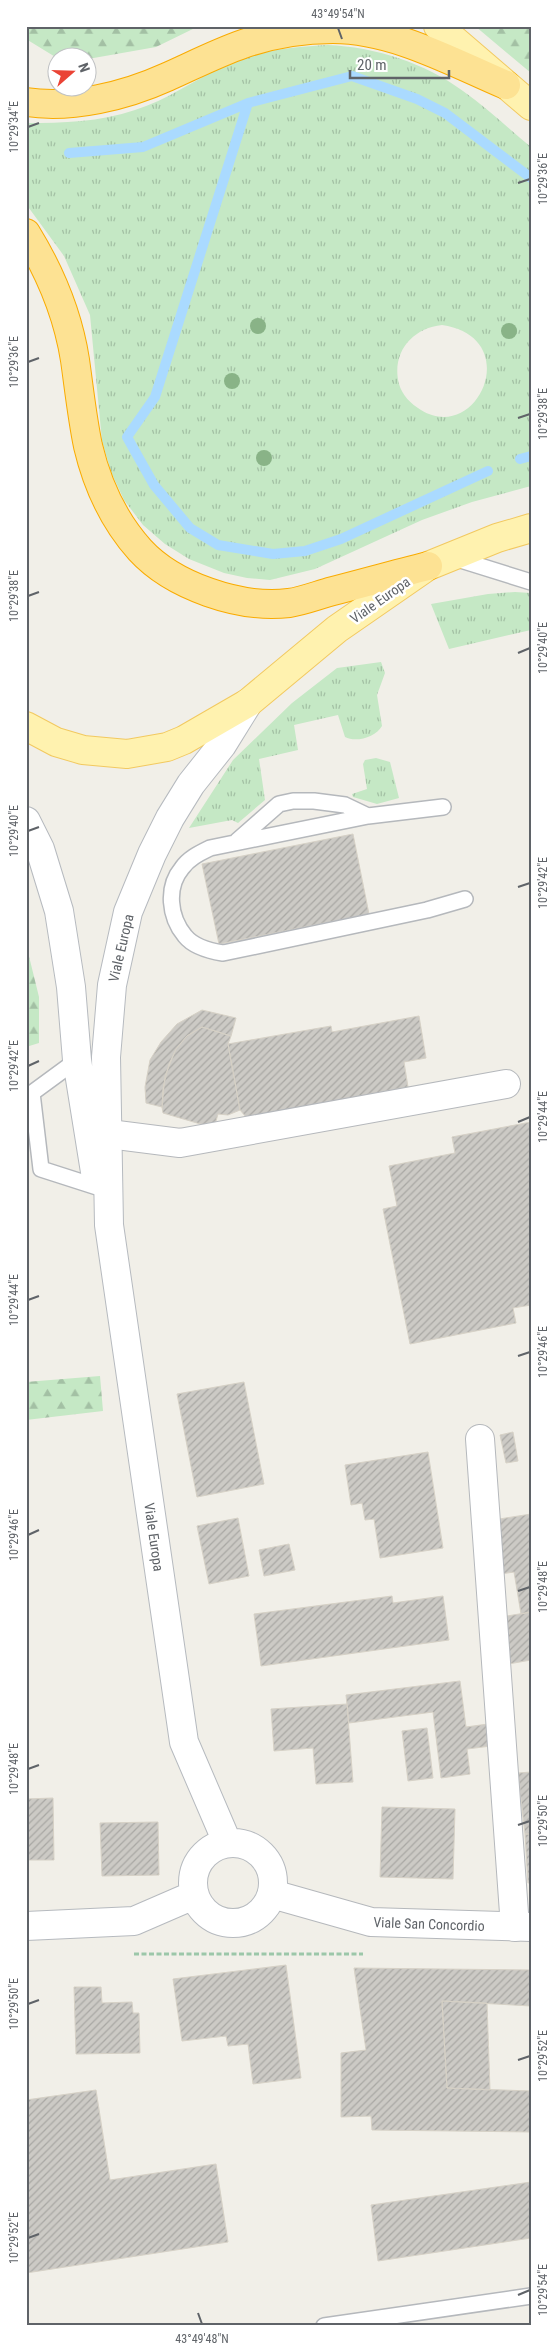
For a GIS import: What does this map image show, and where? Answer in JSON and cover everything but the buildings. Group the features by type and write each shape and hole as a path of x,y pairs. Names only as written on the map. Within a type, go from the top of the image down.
{"highway":[{"path":"26,102 41,105 129,91 165,78 243,44 302,31 335,29 365,32 396,40 425,50 506,85"},
{"path":"26,233 51,278 61,305 75,358 88,445 95,472 106,499 121,524 141,551 168,572 198,588 220,596 256,604 289,603 439,562"}],"main road":[{"path":"438,26 531,106"},
{"name":"Viale Europa","path":"26,726 56,742 83,750 127,754 167,747 184,740 248,703 337,629 439,562 497,538 531,528"},
{"name":"Viale Europa","path":"227,1842 184,1742 109,1225 109,1134 106,1057 112,984 128,912 152,854 170,818 191,784 222,745 248,703"},
{"name":"Viale Europa","path":"26,821 40,849 59,911 72,987 77,1060 97,1187 109,1225"},
{"path":"109,1134 180,1143 506,1084"},
{"path":"480,1439 523,1927"},
{"path":"227,1842 241,1843 253,1847 264,1856 270,1867 274,1880 272,1894 266,1906 258,1915 246,1921 233,1924 220,1922 209,1916 200,1906 194,1894 192,1880 195,1867 208,1851 227,1842"},
{"path":"26,1926 134,1921 194,1894"},
{"name":"Viale San Concordio","path":"272,1894 371,1922 523,1927"}],"lane":[{"path":"439,562 531,582"},
{"path":"235,843 279,804 292,801 344,804 368,816"},
{"path":"443,807 368,816 210,848 194,856 181,868 172,890 173,915 186,937 209,951 223,953 426,910 465,899"},
{"path":"77,1060 32,1093 41,1169 97,1187"},
{"path":"324,2326 531,2296"}],"path":[{"path":"127,1954 367,1954"}],"green space":[{"path":"26,26 199,26 156,47 98,57 98,48 48,48 48,52 26,39"},
{"path":"475,26 531,26 531,73"},
{"path":"328,45 346,46 381,53 399,58 432,72 472,98 531,147 531,486 472,502 422,520 315,569 270,580 247,578 224,573 189,559 165,544 143,525 124,500 111,472 102,441 90,315 64,256 26,204 26,123 81,121 122,114 158,101 213,72 249,56 288,48","holes":["442,325 467,334 482,348 487,366 484,385 475,402 460,413 442,417 421,410 407,399 399,384 397,373 401,352 413,337 431,327"]},
{"path":"531,593 531,630 449,649 431,604 488,594"},
{"path":"381,662 385,673 377,695 382,726 379,730 365,738 350,739 345,737 338,715 294,725 298,750 259,759 265,800 238,823 232,820 189,828 233,760 292,703 337,668"},
{"path":"376,758 390,762 399,798 377,804 353,797 352,794 367,789 363,764 365,760"},
{"path":"26,944 39,997 39,1043 26,1047"},
{"path":"100,1376 103,1411 26,1420 26,1382"}],"waterway":[{"path":"69,153 143,147 248,103 352,76 417,99 445,113 531,178"},
{"path":"248,103 155,397 127,437 154,485 190,528 218,545 273,554 305,551 341,539 488,471"},
{"path":"520,459 531,456"}]}
